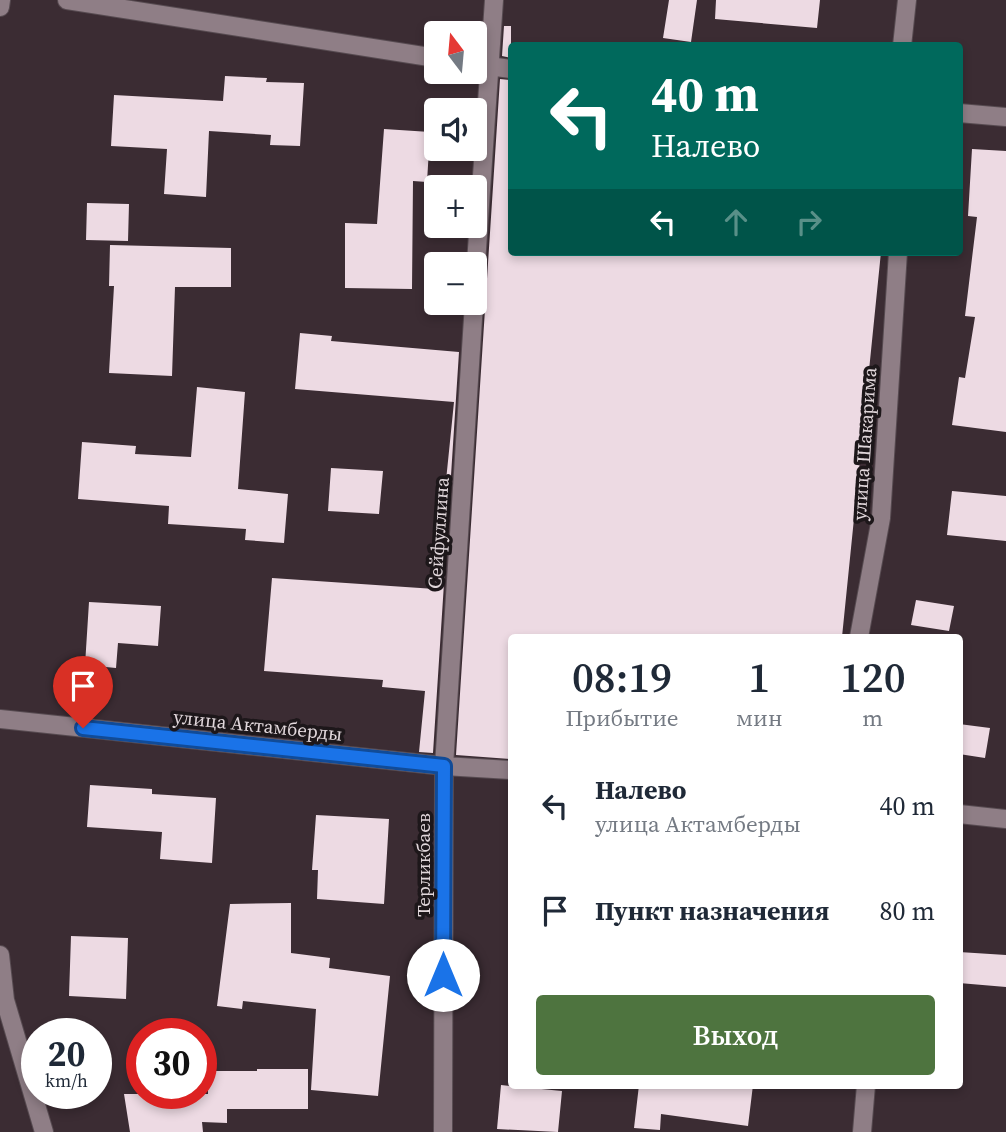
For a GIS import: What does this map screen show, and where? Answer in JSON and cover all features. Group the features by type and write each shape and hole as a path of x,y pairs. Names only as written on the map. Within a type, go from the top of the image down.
{"street":[{"path":"0,7 1,0"},
{"path":"67,0 424,56"},
{"path":"487,38 494,0"},
{"path":"902,42 907,0"},
{"path":"487,66 508,69"},
{"path":"475,252 481,84"},
{"path":"963,113 1006,117"},
{"name":"улица Шакарима","path":"860,634 881,518 898,256"},
{"name":"Сейфуллина","path":"444,766 473,315"},
{"name":"улица Актамберды","path":"0,719 444,766 508,770"},
{"name":"Терликбаев","path":"443,1132 444,766"},
{"path":"963,814 1006,819"},
{"path":"0,955 5,1000 44,1132"},
{"path":"862,1132 866,1089"}],"building":[{"path":"669,0 697,0 691,42 663,38"},
{"path":"716,0 820,0 817,28 715,19"},
{"path":"504,26 511,26 508,57 502,56"},
{"path":"225,76 267,78 266,82 304,83 300,146 270,145 271,135 209,131 206,197 164,194 167,149 111,146 114,95 223,101"},
{"path":"500,79 508,80 508,256 881,256 842,634 508,634 508,759 456,755 485,315 487,315"},
{"path":"384,129 424,132 424,161 428,161 427,175 424,175 424,182 413,181 412,289 345,288 345,223 377,224"},
{"path":"972,149 1006,151 1006,432 952,425 959,377 965,378 975,317 965,316 977,217 968,216"},
{"path":"87,203 129,204 128,241 86,240"},
{"path":"110,245 231,248 231,287 175,287 172,376 109,373 114,286 109,286"},
{"path":"300,333 332,336 331,341 459,352 433,753 419,752 425,691 382,687 383,680 264,671 272,578 435,589 454,402 295,389"},
{"path":"197,387 245,392 238,489 288,494 284,543 245,540 246,529 168,524 169,506 78,499 82,442 136,446 135,454 191,457"},
{"path":"331,468 383,471 379,514 328,511"},
{"path":"952,491 1006,496 1006,541 947,535"},
{"path":"916,600 954,606 949,631 911,625"},
{"path":"89,602 161,606 158,646 118,643 116,668 85,665"},
{"path":"963,725 990,728 985,758 963,755"},
{"path":"90,785 152,789 152,794 216,798 212,863 160,859 162,832 87,827"},
{"path":"316,815 389,819 384,904 317,899 318,870 312,870"},
{"path":"291,903 291,953 330,958 329,968 390,976 378,1096 311,1090 316,1009 243,1001 242,1009 217,1006 230,904"},
{"path":"71,936 128,938 126,999 69,996"},
{"path":"963,952 1006,955 1006,987 963,983"},
{"path":"308,1069 308,1109 227,1109 227,1123 202,1122 203,1132 130,1132 126,1109 217,1109 217,1071"},
{"path":"501,1085 508,1086 508,1089 562,1091 558,1132 497,1129"},
{"path":"639,1089 753,1089 748,1126 661,1114 660,1130 634,1128"}],"route":[{"path":"83,728 444,766 443,975"}]}
